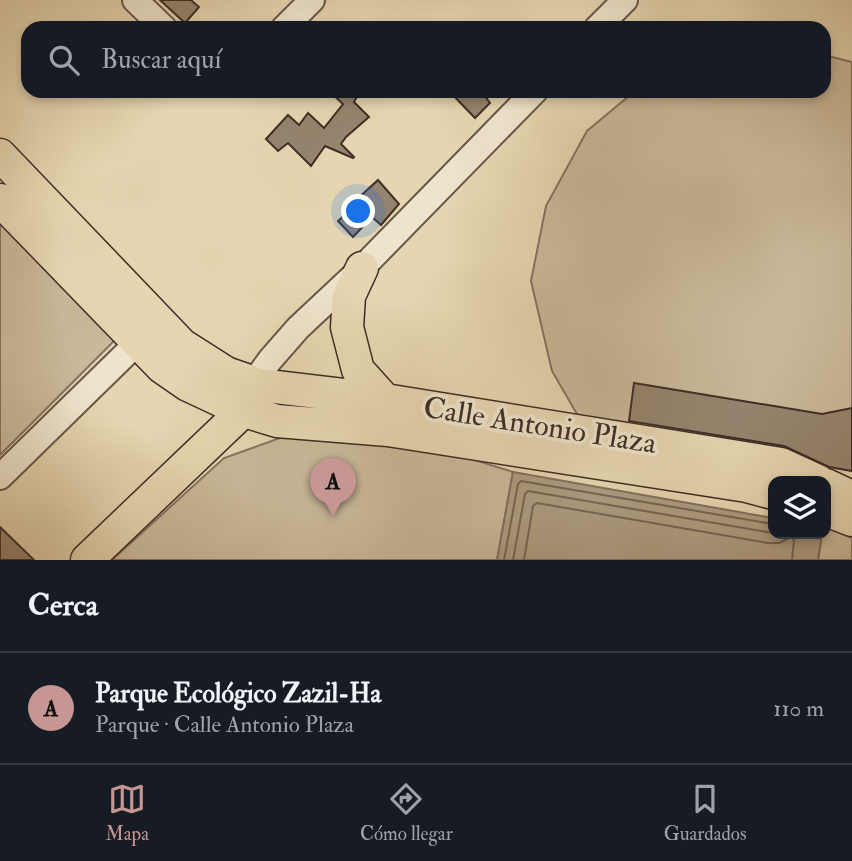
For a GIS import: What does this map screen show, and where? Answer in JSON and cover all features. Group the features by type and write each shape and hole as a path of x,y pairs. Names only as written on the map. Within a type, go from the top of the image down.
{"main road":[{"name":"Calle Antonio Plaza","path":"0,155 182,345 226,373 248,397 277,421 388,430 747,486 768,492"},
{"name":"Calle Antonio Plaza","path":"0,200 137,343 162,367 188,385 248,397 385,400 781,464 807,476"},
{"path":"362,268 349,296 346,327 358,370 385,400"},
{"path":"87,560 248,397"},
{"path":"831,487 852,497"},
{"path":"831,512 852,520"}],"street":[{"path":"135,0 157,21"},
{"path":"291,21 312,0"},
{"path":"604,21 625,0"},
{"path":"248,397 270,359 298,328 362,268 528,98"},
{"path":"0,477 137,343"}],"shaded area":[{"path":"831,57 852,62 852,471 581,421 552,371 531,281 546,206 587,131 627,98 831,98"},
{"path":"0,222 115,340 0,455"},
{"path":"280,438 318,438 439,449 513,472 497,560 112,560 224,458"},
{"path":"831,529 852,538 852,560 818,560 821,539 831,539"}],"water":[{"path":"513,472 768,517 768,539 821,539 818,560 497,560"}],"building":[{"path":"160,0 191,0 199,7 187,21 183,21"},
{"path":"337,98 356,98 354,102 369,117 341,144 353,158 325,146 311,166 288,143 278,151 266,139 288,115 299,125 308,113 324,128 343,104"},
{"path":"456,98 486,98 490,103 475,118"},
{"path":"378,180 399,204 381,225 372,217 353,237 338,221"},
{"path":"634,383 822,414 852,408 852,471 829,467 784,446 629,421"},
{"path":"0,527 34,560 0,560"}],"place":[{"name":"Parque Ecológico Zazil-Ha","path":"333,516"}]}
